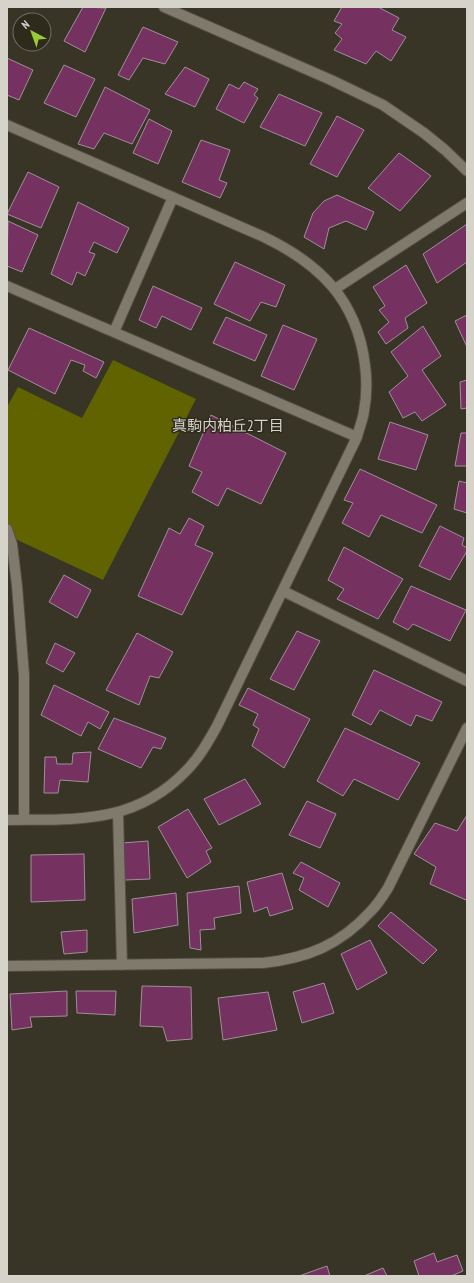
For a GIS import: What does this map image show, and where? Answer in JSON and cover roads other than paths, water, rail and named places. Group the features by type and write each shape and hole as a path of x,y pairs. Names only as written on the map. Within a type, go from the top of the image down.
{"street":[{"path":"164,7 331,80 383,105 424,133 467,171"},
{"path":"7,125 282,245 298,254 320,272 335,289 350,314 358,330 367,382 364,410 357,437 217,726 204,749 187,771 171,785 138,806 118,813 88,818 7,820"},
{"path":"114,332 173,197"},
{"path":"335,289 467,203"},
{"path":"7,286 357,437"},
{"path":"7,529 12,544 24,675 24,820"},
{"path":"283,591 467,680"},
{"path":"7,966 240,964 279,961 310,954 333,942 355,927 372,910 388,888 467,728"},
{"path":"118,813 122,965"}],"district":[{"name":"真駒内柏丘2丁目","path":"228,425"}]}
